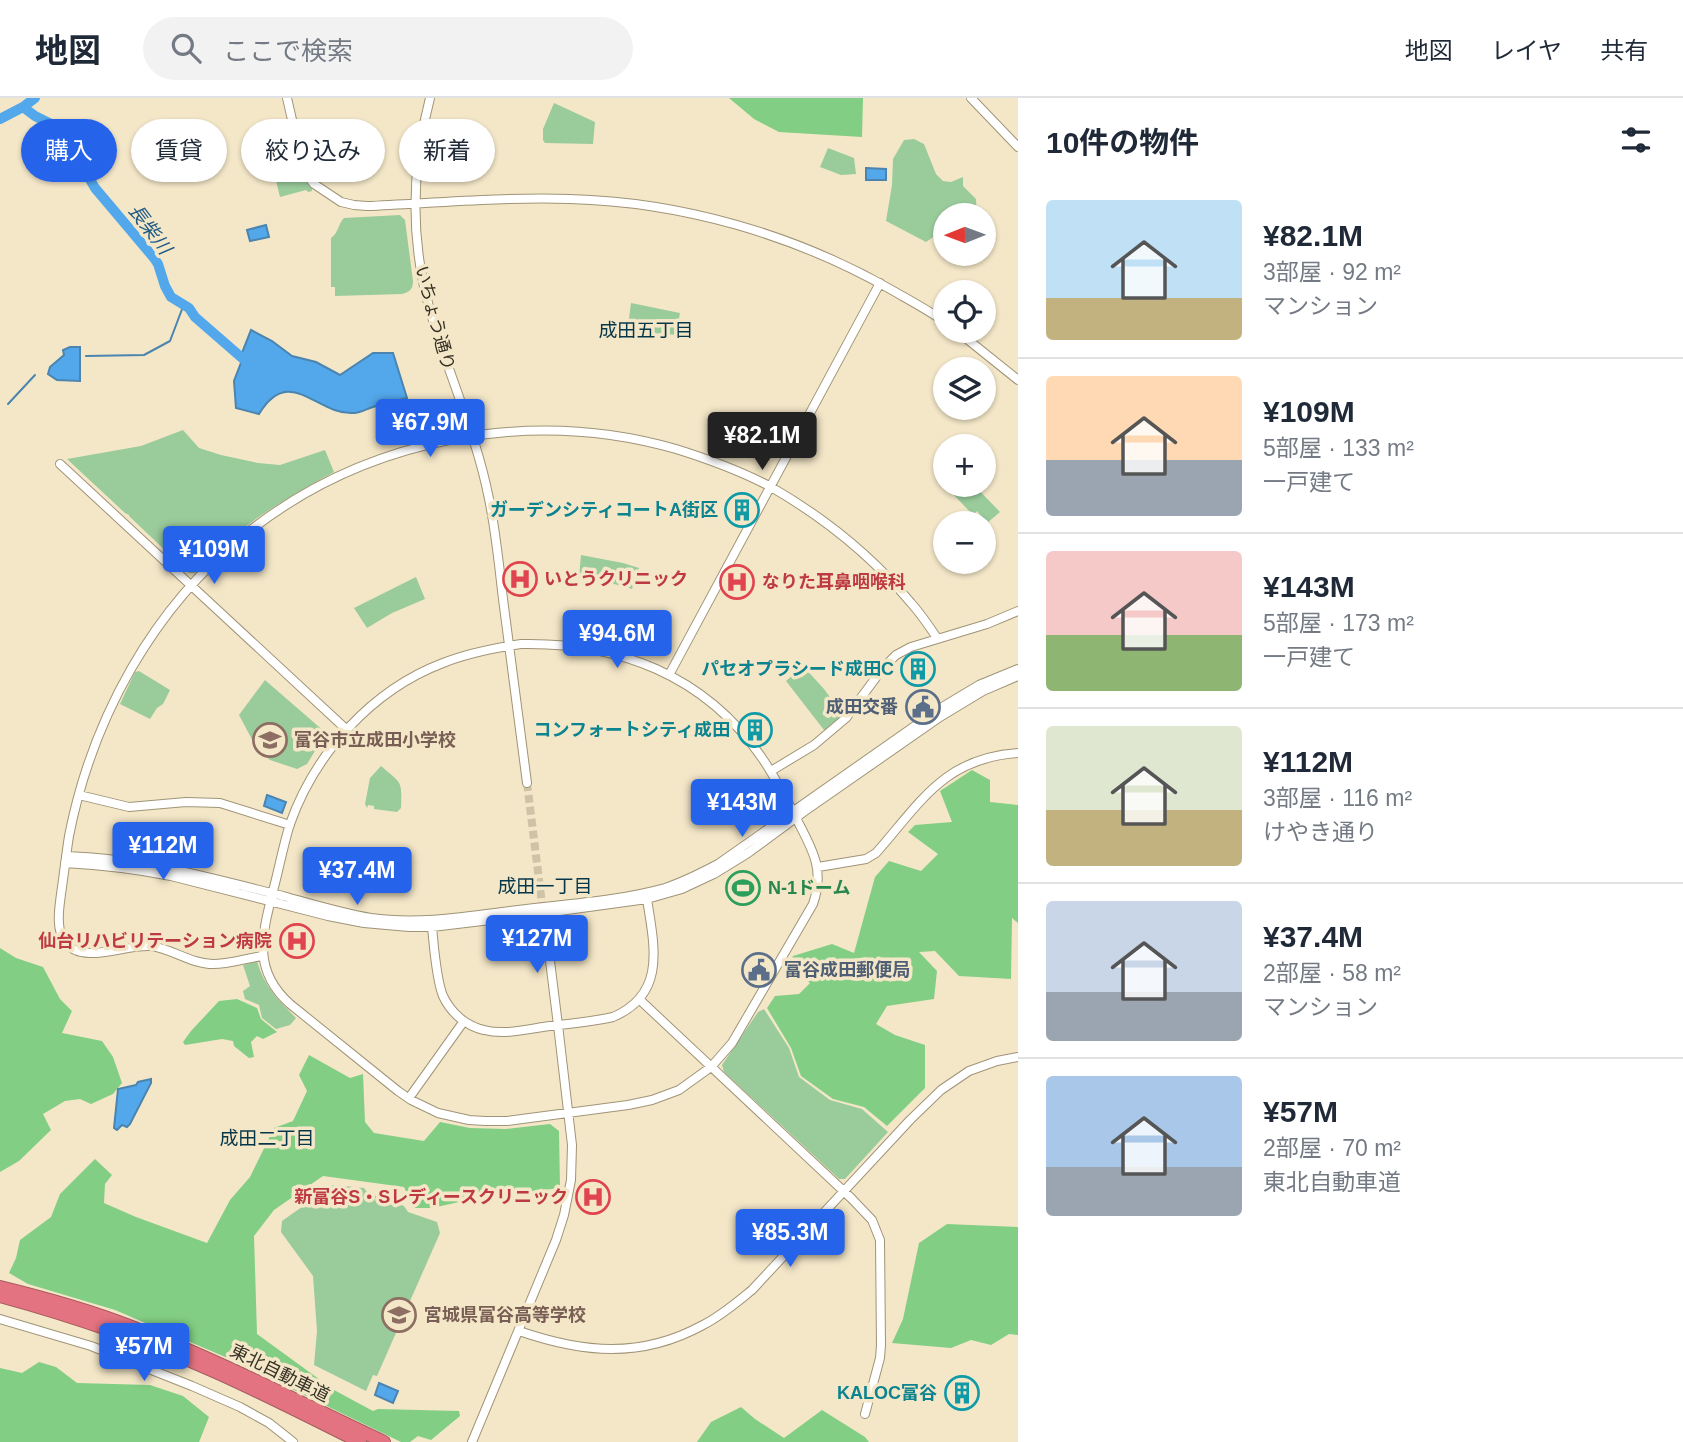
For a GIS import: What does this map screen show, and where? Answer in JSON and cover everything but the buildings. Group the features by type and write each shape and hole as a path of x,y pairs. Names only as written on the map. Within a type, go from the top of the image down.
{"highway":[{"path":"0,1280 44,1298"},
{"name":"東北自動車道","path":"0,1287 98,1315 166,1340 384,1442"},
{"name":"東北自動車道","path":"0,1296 97,1325 155,1347 215,1372 360,1442"},
{"path":"0,1302 97,1325"}],"street":[{"path":"287,98 307,176 314,184 341,202 354,205 415,204 525,198 570,199 672,209 765,234 814,252 880,283 933,315"},
{"name":"いちょう通り","path":"430,98 418,154 415,204 419,261 427,300 472,436 489,498 527,783"},
{"path":"971,98 1018,147"},
{"path":"669,675 880,283"},
{"path":"973,343 1018,380"},
{"path":"264,956 214,964 148,946 89,954 72,948 64,941 58,921 65,859 92,752 112,705 151,637 173,607 220,555 290,502 324,484 396,454 472,436 512,431 555,430 651,442 705,459 771,487 820,519 869,558 914,605 937,638"},
{"path":"60,464 347,730"},
{"path":"771,771 814,745 846,718 883,668 897,655 911,647 987,624 1018,611"},
{"path":"550,643 592,648 632,659 669,675 707,699 742,732 771,771 818,867 818,891 813,904 732,1043 711,1067 679,1090 652,1100 507,1121 469,1120 438,1113 398,1091 285,999 269,976 263,936 290,825 301,797 327,754 347,730 377,702 423,672 468,654 509,646 550,643"},
{"path":"65,859 124,860 151,864 263,891 272,897 328,916 409,927 432,927 647,899 682,889 714,874 748,853 794,815 939,709 979,685 1018,669"},
{"path":"65,859 147,871 369,917 410,920 471,916 626,896 666,887 702,873 940,717 983,691 1018,677"},
{"path":"818,867 866,859 876,853 925,795 947,776 982,758 1018,753"},
{"path":"79,795 129,807 186,802 220,803 290,825"},
{"path":"432,927 441,991 451,1010 474,1027 491,1032 506,1032 613,1017 640,1000 650,982 654,959 647,899"},
{"path":"472,1442 544,1269 564,1215 571,1180 569,1113 545,921"},
{"path":"640,1000 872,1220 880,1240 881,1345 880,1359 864,1414"},
{"path":"409,1098 464,1021"},
{"path":"519,1331 571,1346 626,1349 672,1339 703,1326 727,1311 752,1290 941,1090 969,1071 1018,1057"},
{"path":"0,1318 91,1346 240,1407 269,1423 293,1442"}],"green space":[{"path":"729,98 863,98 862,137 779,132 754,119"},
{"path":"554,103 595,122 593,144 545,143 543,129"},
{"path":"914,139 924,144 936,174 943,181 951,182 963,177 963,186 976,199 976,203 933,203 933,237 926,242 886,221 893,159 904,140"},
{"path":"828,148 854,158 856,174 841,175 820,167"},
{"path":"276,182 309,182 312,187 312,191 280,197"},
{"path":"400,215 405,220 413,281 410,290 402,294 335,296 335,287 331,287 331,238 342,220"},
{"path":"631,303 680,313 676,335 667,334 666,337 632,330 633,327 628,326"},
{"path":"183,430 199,448 258,463 280,465 325,450 334,472 260,516 226,542 195,573 189,573 67,459 141,446"},
{"path":"956,497 986,497 1000,512 996,515 996,511 969,511"},
{"path":"581,555 639,568 632,589 579,578"},
{"path":"416,577 425,599 392,613 367,628 354,608"},
{"path":"803,666 843,715 827,731 786,681"},
{"path":"139,671 170,690 163,704 150,719 120,704 135,672"},
{"path":"265,680 326,733 307,764 297,769 270,760 257,749 239,715"},
{"path":"381,766 401,787 401,808 397,812 374,809 374,806 368,805 367,808 365,804 370,778"},
{"path":"972,770 990,780 990,802 1018,805 1018,923 1012,918 1011,979 959,976 935,951 919,952 937,971 934,999 887,1006 876,1024 895,1035 925,1045 925,1088 887,1126 864,1107 833,1099 801,1076 791,1048 767,1008 775,996 799,994 810,983 788,968 793,956 832,944 854,953 875,877 889,861 921,871 938,854 908,832 915,825 952,822 940,791"},
{"path":"0,948 16,958 43,967 60,999 72,1011 62,1033 102,1041 113,1057 122,1083 113,1094 91,1104 80,1099 65,1101 43,1114 51,1130 19,1161 0,1172"},
{"path":"257,961 268,986 296,1018 290,1025 276,1029 262,1018 259,1005 245,999 243,991 250,986 243,965"},
{"path":"237,999 257,1008 261,1019 277,1032 263,1039 257,1036 251,1042 254,1057 249,1058 234,1046 233,1041 222,1039 185,1045 183,1042 191,1031 219,1001"},
{"path":"764,1009 789,1048 799,1077 830,1100 862,1109 888,1132 845,1179 839,1179 724,1072 722,1065 758,1012"},
{"path":"309,1055 350,1078 363,1074 365,1122 374,1133 424,1141 440,1122 470,1128 506,1129 550,1124 559,1131 560,1188 477,1198 432,1208 415,1208 404,1187 323,1176 274,1210 254,1236 257,1334 334,1390 373,1411 459,1411 460,1416 431,1440 418,1436 410,1442 401,1442 230,1359 115,1310 28,1284 9,1273 20,1240 51,1217 60,1194 95,1159 112,1175 105,1184 104,1203 207,1243 230,1200 250,1177 274,1128 293,1121 307,1091 299,1075"},
{"path":"333,1185 364,1188 369,1195 382,1197 404,1206 408,1212 437,1222 440,1233 377,1376 373,1375 366,1391 314,1365 317,1331 313,1276 281,1232 282,1221"},
{"path":"947,1224 1018,1227 1018,1335 1009,1334 991,1345 971,1340 951,1348 892,1343 903,1319 919,1243"},
{"path":"39,1362 56,1367 77,1383 150,1385 183,1396 209,1417 199,1442 0,1442 0,1368 22,1373"},
{"path":"741,1407 784,1438 822,1410 869,1442 697,1442 711,1422"}],"water":[{"path":"866,168 886,169 886,180 866,180"},
{"path":"266,225 269,237 250,241 247,230"},
{"path":"251,330 292,356 316,362 340,375 373,353 393,353 407,398 354,413 341,412 293,392 282,393 270,399 259,414 236,408 234,381"},
{"path":"80,347 80,381 57,380 48,374 50,367 64,355 63,350"},
{"path":"267,795 286,802 282,813 264,806"},
{"path":"151,1079 130,1124 127,1127 122,1125 117,1130 114,1128 118,1089"},
{"path":"379,1383 398,1391 393,1403 375,1395"}],"waterway":[{"path":"0,119 35,98"},
{"name":"長柴川","path":"23,107 64,135 95,188 158,264 171,297 189,308 195,317 249,364"},
{"path":"86,356 144,355 170,341 184,304"},
{"path":"8,404 35,375"}],"tunnel":[{"path":"527,783 543,912"}],"place":[{"name":"ガーデンシティコートA街区","path":"742,510"},
{"name":"いとうクリニック","path":"520,579"},
{"name":"なりた耳鼻咽喉科","path":"737,582"},
{"name":"パセオプラシード成田C","path":"918,669"},
{"name":"成田交番","path":"923,707"},
{"name":"コンフォートシティ成田","path":"755,730"},
{"name":"富谷市立成田小学校","path":"270,740"},
{"name":"N-1ドーム","path":"743,888"},
{"name":"仙台リハビリテーション病院","path":"297,941"},
{"name":"富谷成田郵便局","path":"759,970"},
{"name":"新富谷S・Sレディースクリニック","path":"593,1197"},
{"name":"宮城県富谷高等学校","path":"399,1315"},
{"name":"KALOC富谷","path":"962,1393"}],"district":[{"name":"成田五丁目","path":"646,330"},
{"name":"成田一丁目","path":"545,886"},
{"name":"成田二丁目","path":"267,1138"}]}
